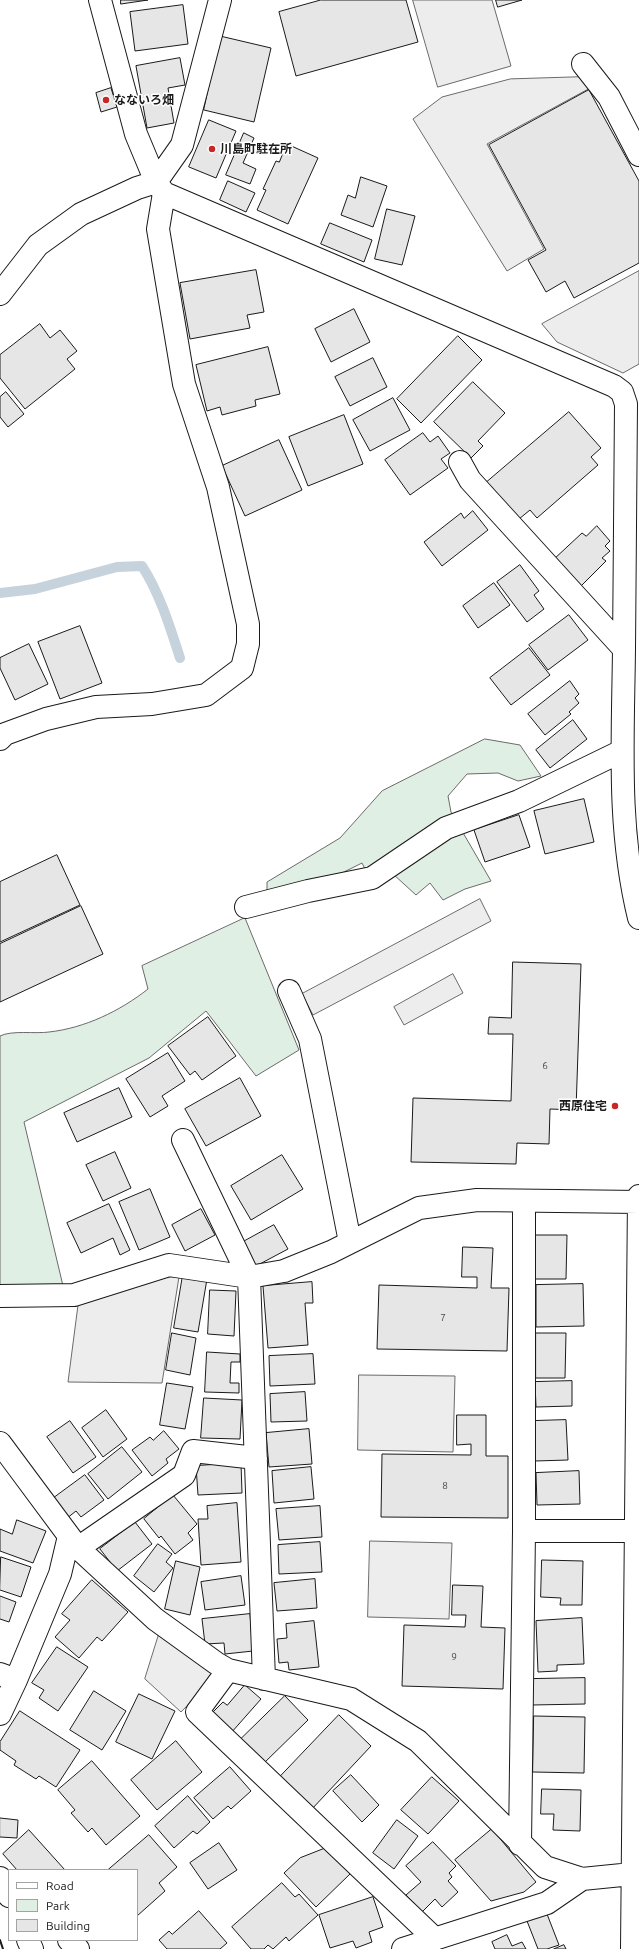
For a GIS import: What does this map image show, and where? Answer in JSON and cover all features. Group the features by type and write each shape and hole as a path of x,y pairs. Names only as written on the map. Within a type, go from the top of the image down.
{"street":[{"path":"100,0 136,134 160,188"},
{"path":"0,739 5,734 46,719 96,708 152,704 206,695 242,668 248,644 248,624 218,487 184,384 158,229 160,188 182,145 220,0"},
{"path":"583,64 609,97 639,155"},
{"path":"0,294 38,245 81,214 137,188 160,188 614,386 632,398 622,751 624,830 631,884 639,918"},
{"path":"460,462 470,480 624,649"},
{"path":"246,907 308,891 372,878 446,828 519,801 622,751"},
{"path":"289,991 310,1039 350,1242"},
{"path":"183,1140 249,1277 264,1679"},
{"path":"632,1949 635,1862 639,1196"},
{"path":"0,1296 74,1295 169,1265 249,1277 284,1271 350,1242 419,1208 477,1200 639,1202"},
{"path":"520,1844 524,1530 524,1201"},
{"path":"0,1443 73,1542 155,1619 228,1670 351,1699 418,1741 520,1844 545,1867 582,1879"},
{"path":"0,1714 8,1677 60,1574 73,1542 184,1475 193,1451 256,1458"},
{"path":"524,1530 636,1531"},
{"path":"228,1670 197,1712 435,1939"},
{"path":"403,1949 547,1903 582,1879 635,1862"},
{"path":"0,1877 8,1883"},
{"path":"0,1877 8,1894"},
{"path":"70,1941 78,1949"}],"green space":[{"path":"485,739 520,745 541,776 518,781 498,773 467,774 448,796 451,812 491,881 465,889 443,900 430,883 416,895 393,874 374,887 362,863 332,878 267,892 267,882 340,838 382,791"},
{"path":"245,918 299,1050 256,1076 206,1011 149,1058 24,1122 64,1290 0,1290 0,1036 11,1033 62,1030 76,1027 102,1017 126,1004 148,989 142,966"}],"shaded area":[{"path":"413,0 492,0 511,66 438,87"},
{"path":"580,77 592,87 487,144 544,249 507,271 413,119 442,97 510,79"},
{"path":"639,271 639,364 623,373 557,342 542,324"},
{"path":"480,899 491,921 313,1015 302,994"},
{"path":"453,974 463,993 404,1025 394,1007"},
{"path":"179,1277 162,1383 68,1382 78,1305 152,1278"},
{"path":"359,1375 455,1376 453,1452 358,1450"},
{"path":"370,1541 452,1543 449,1619 368,1617"},
{"path":"160,1631 215,1670 215,1677 181,1712 145,1679"}],"building":[{"path":"121,0 148,0 121,4"},
{"path":"321,0 406,0 418,42 296,76 279,12"},
{"path":"496,0 522,0 498,7"},
{"path":"183,5 188,44 135,51 130,12"},
{"path":"220,36 271,48 254,122 204,110"},
{"path":"180,58 185,85 168,88 174,123 147,128 136,66"},
{"name":"なないろ畑","path":"111,88 117,107 101,112 96,93"},
{"path":"589,90 639,181 639,263 574,298 565,281 546,292 528,260 546,250 489,145"},
{"name":"川島町駐在所","path":"209,120 236,131 216,178 189,167"},
{"path":"244,133 254,138 243,163 256,169 250,184 226,175"},
{"path":"287,144 318,158 288,224 257,210 266,190 263,189 276,161 279,162"},
{"path":"361,177 387,186 373,227 341,215 348,195 355,198"},
{"path":"228,181 255,193 246,212 220,200"},
{"path":"387,209 415,216 402,265 375,259"},
{"path":"330,223 372,240 364,262 321,244"},
{"path":"256,270 264,312 247,315 250,328 190,339 180,283"},
{"path":"354,309 370,342 331,362 315,329"},
{"path":"40,324 50,338 60,330 77,351 67,359 75,369 25,409 0,378 0,355"},
{"path":"458,336 482,360 421,423 397,399"},
{"path":"268,347 280,394 255,400 256,406 222,415 220,407 207,411 196,365"},
{"path":"373,358 387,387 350,406 335,377"},
{"path":"473,382 505,413 478,441 483,446 471,458 434,422"},
{"path":"6,392 24,414 8,427 0,417 0,397"},
{"path":"393,398 410,430 370,451 353,420"},
{"path":"569,412 601,448 591,457 598,465 537,518 530,510 519,519 487,482"},
{"path":"344,415 363,464 308,486 289,437"},
{"path":"423,433 430,442 438,436 450,453 441,459 448,468 410,495 385,460"},
{"path":"279,440 302,490 245,516 222,466"},
{"path":"473,511 488,530 442,566 424,542 461,513 464,518"},
{"path":"597,526 610,541 605,546 610,551 602,558 606,561 579,588 553,560 582,533 586,536"},
{"path":"520,565 539,591 534,595 544,609 527,622 497,582"},
{"path":"494,583 510,605 478,628 463,606"},
{"path":"569,615 588,640 548,670 529,645"},
{"path":"80,626 102,683 60,699 38,642"},
{"path":"29,644 48,684 15,700 0,668 0,658"},
{"path":"529,648 550,675 511,705 490,678"},
{"path":"570,681 579,694 575,698 579,703 569,712 571,714 545,735 528,714"},
{"path":"573,720 587,739 550,768 536,750"},
{"path":"584,799 594,842 545,854 534,811"},
{"path":"519,815 530,847 485,862 474,830"},
{"path":"57,855 80,905 0,942 0,882"},
{"path":"81,906 103,954 0,1002 0,944"},
{"path":"513,962 581,964 576,1110 550,1109 549,1144 517,1143 516,1164 411,1162 413,1098 511,1101 513,1034 488,1034 489,1017 511,1018"},
{"path":"208,1017 236,1056 202,1080 195,1071 190,1075 168,1046"},
{"path":"168,1053 185,1081 162,1096 168,1106 150,1117 126,1079"},
{"path":"240,1078 261,1116 206,1146 185,1109"},
{"path":"119,1088 132,1117 77,1142 64,1113"},
{"path":"115,1152 131,1188 103,1201 86,1165"},
{"path":"282,1155 303,1189 251,1220 231,1186"},
{"path":"150,1189 170,1237 139,1250 119,1202"},
{"path":"109,1204 130,1250 120,1255 113,1238 81,1253 67,1223"},
{"path":"201,1209 215,1235 185,1251 172,1225"},
{"path":"274,1225 288,1249 256,1266 243,1242"},
{"path":"535,1235 567,1235 566,1279 534,1279"},
{"path":"463,1247 493,1248 491,1288 509,1288 507,1351 377,1349 379,1285 477,1288 477,1277 462,1277"},
{"path":"183,1275 207,1279 198,1332 174,1328"},
{"path":"312,1282 313,1303 305,1303 308,1345 268,1348 263,1286"},
{"path":"583,1284 584,1326 536,1327 536,1285"},
{"path":"210,1290 236,1291 234,1336 208,1334"},
{"path":"172,1333 196,1338 190,1375 166,1370"},
{"path":"536,1333 566,1333 565,1378 536,1378"},
{"path":"207,1352 240,1354 240,1362 231,1362 230,1383 239,1383 239,1393 205,1392"},
{"path":"313,1354 315,1384 270,1386 269,1356"},
{"path":"572,1381 572,1406 536,1407 535,1382"},
{"path":"167,1383 193,1387 185,1429 160,1425"},
{"path":"305,1392 307,1421 271,1422 270,1394"},
{"path":"204,1398 242,1400 240,1439 201,1438"},
{"path":"106,1410 127,1439 103,1457 82,1428"},
{"path":"457,1415 486,1415 486,1456 508,1456 508,1518 381,1517 382,1454 471,1455 471,1444 457,1445"},
{"path":"566,1420 568,1460 535,1461 533,1421"},
{"path":"70,1421 96,1457 73,1473 47,1437"},
{"path":"309,1429 312,1464 269,1467 266,1433"},
{"path":"164,1431 179,1449 166,1459 168,1463 152,1476 132,1450 150,1437 153,1440"},
{"path":"122,1447 142,1472 108,1499 88,1474"},
{"path":"241,1463 242,1493 198,1495 196,1466"},
{"path":"311,1467 314,1499 274,1503 272,1471"},
{"path":"579,1471 580,1504 537,1505 536,1473"},
{"path":"85,1475 104,1500 81,1517 76,1511 66,1519 51,1500"},
{"path":"173,1495 197,1524 188,1533 193,1540 175,1554 161,1536 159,1538 144,1519"},
{"path":"237,1503 241,1562 201,1565 198,1519 208,1519 207,1506"},
{"path":"320,1506 322,1537 279,1540 276,1509"},
{"path":"17,1520 46,1531 33,1563 0,1551 0,1529 12,1534"},
{"path":"135,1522 152,1544 117,1571 100,1549"},
{"path":"320,1542 322,1572 279,1574 278,1545"},
{"path":"158,1544 172,1554 166,1562 173,1568 154,1592 134,1576"},
{"path":"1,1557 31,1567 21,1597 0,1590"},
{"path":"542,1560 583,1561 582,1605 560,1605 561,1598 541,1597"},
{"path":"176,1561 200,1567 190,1615 165,1609"},
{"path":"241,1576 245,1605 205,1610 201,1582"},
{"path":"315,1579 317,1608 277,1611 274,1583"},
{"path":"92,1580 128,1612 102,1641 97,1637 79,1658 55,1637 70,1620 62,1614"},
{"path":"453,1585 483,1586 481,1627 505,1628 503,1689 402,1686 404,1625 465,1627 466,1615 452,1615"},
{"path":"0,1596 16,1602 9,1622 0,1619"},
{"path":"250,1614 253,1651 225,1654 224,1643 205,1644 202,1619"},
{"path":"582,1618 584,1664 557,1665 557,1671 538,1672 536,1621"},
{"path":"314,1621 319,1667 289,1670 288,1662 279,1663 277,1639 287,1638 286,1624"},
{"path":"57,1647 88,1667 58,1711 39,1698 44,1690 32,1683"},
{"path":"585,1678 585,1704 532,1705 532,1679"},
{"path":"245,1685 261,1699 231,1733 210,1715 223,1702 227,1705"},
{"path":"94,1691 126,1711 102,1750 70,1730"},
{"path":"139,1694 175,1711 152,1759 116,1742"},
{"path":"285,1696 308,1720 261,1766 238,1742"},
{"path":"20,1711 80,1750 56,1787 39,1776 36,1779 14,1765 16,1761 0,1750 0,1742"},
{"path":"339,1715 371,1746 311,1810 278,1779"},
{"path":"534,1716 585,1717 584,1773 533,1772"},
{"path":"176,1741 202,1772 157,1810 131,1780"},
{"path":"92,1761 140,1816 106,1845 92,1828 88,1832 71,1813 75,1810 58,1790"},
{"path":"230,1767 251,1791 231,1809 228,1806 213,1819 194,1798"},
{"path":"351,1775 379,1805 362,1822 333,1791"},
{"path":"432,1777 459,1801 428,1834 401,1810"},
{"path":"542,1789 581,1790 580,1831 553,1830 554,1814 541,1814"},
{"path":"188,1796 210,1822 197,1834 193,1831 174,1848 155,1826"},
{"path":"0,1818 18,1820 17,1838 0,1837"},
{"path":"397,1820 418,1836 394,1869 373,1853"},
{"path":"492,1829 536,1882 524,1892 491,1901 455,1860"},
{"path":"29,1830 64,1869 16,1869 3,1854"},
{"path":"149,1835 177,1867 159,1883 165,1891 138,1915 138,1869 109,1869"},
{"path":"433,1842 456,1866 449,1873 452,1877 448,1881 458,1892 442,1907 435,1899 422,1912 406,1895 421,1882 406,1866"},
{"path":"219,1843 237,1870 208,1889 190,1863"},
{"path":"326,1848 351,1873 316,1907 284,1873 300,1858"},
{"path":"282,1883 295,1897 299,1894 318,1915 289,1941 286,1937 273,1949 268,1945 264,1949 251,1949 232,1927"},
{"path":"373,1897 383,1927 369,1932 372,1942 356,1948 353,1941 330,1948 319,1915"},
{"path":"199,1911 227,1943 220,1949 167,1949 159,1940 169,1931 172,1934"},
{"path":"547,1914 559,1945 547,1949 538,1949 527,1921"},
{"path":"507,1935 512,1946 522,1942 526,1949 495,1949 492,1942"},
{"path":"564,1945 566,1949 554,1949"}],"waterway":[{"path":"0,593 35,589 117,567 142,566 159,599 180,658"}],"wall":[{"path":"0,1940 3,1949"}],"place":[{"name":"なないろ畑","path":"106,100"},
{"name":"川島町駐在所","path":"212,149"},
{"name":"西原住宅","path":"615,1106"}]}
